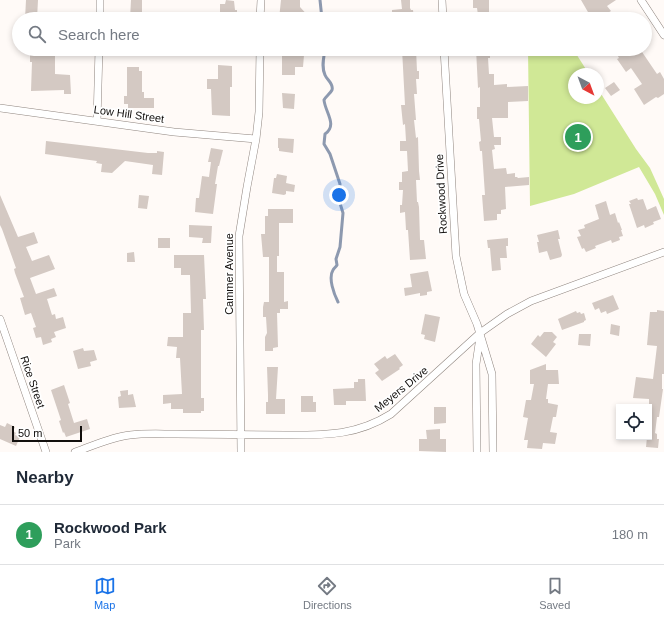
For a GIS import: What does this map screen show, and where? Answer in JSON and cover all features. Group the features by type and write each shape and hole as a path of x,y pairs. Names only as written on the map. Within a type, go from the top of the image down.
{"street":[{"path":"100,0 100,12"},
{"path":"260,12 261,0"},
{"path":"442,0 443,12"},
{"path":"641,0 649,12"},
{"path":"652,17 664,35"},
{"path":"97,121 99,56"},
{"name":"Cammer Avenue","path":"241,452 239,236 256,139 259,112 260,56"},
{"name":"Rockwood Drive","path":"444,56 456,256 464,294 480,333 492,374 493,452"},
{"name":"Low Hill Street","path":"0,108 174,132 256,139"},
{"name":"Meyers Drive","path":"75,452 117,437 131,435 329,435 349,431 379,421 404,403 480,333 507,314 531,301 664,252"},
{"name":"Rice Street","path":"0,319 46,452"},
{"name":"Rockwood Drive","path":"477,452 476,364 480,333"}],"green space":[{"path":"528,56 577,56 585,68 568,68 568,104 604,104 604,98 650,168 664,199 664,215 655,194 639,167 574,194 530,206"}],"building":[{"path":"26,0 38,0 37,12 25,12"},
{"path":"131,0 142,0 142,12 130,12"},
{"path":"226,0 234,1 235,10 237,10 237,12 220,12 220,4 225,4"},
{"path":"281,0 300,0 300,7 305,12 280,12"},
{"path":"401,0 410,0 410,8 413,12 392,12 392,10 402,9"},
{"path":"473,0 489,0 489,12 478,12 477,8 473,8"},
{"path":"581,0 616,0 607,6 611,11 609,12 588,12"},
{"path":"30,56 55,56 55,74 70,75 71,94 64,94 64,90 31,91 32,62 30,62"},
{"path":"282,56 304,56 303,67 295,67 295,75 282,75"},
{"path":"402,56 416,56 419,79 416,79 417,94 414,94 416,120 414,120 416,138 418,137 420,180 416,180 417,202 419,207 420,240 424,240 426,259 410,260 405,212 400,213 403,190 399,190 399,182 402,182 402,172 408,171 407,151 400,151 400,141 406,141 405,124 403,125 401,105 405,105"},
{"path":"476,56 490,56 490,58 488,58 489,74 494,74 494,85 507,84 507,87 528,86 528,101 508,102 508,118 492,118 494,137 501,137 501,145 494,145 495,149 492,150 494,169 506,168 507,174 515,173 515,177 518,178 529,177 529,185 505,187 506,209 501,210 501,214 497,214 497,220 484,221 482,195 485,195 482,151 480,151 479,142 481,141 479,119 477,119 477,107 480,107 480,87 478,88"},
{"path":"618,56 645,56 657,74 660,72 664,79 664,94 658,98 656,97 644,105 634,89 642,84 631,68 626,72 617,59 619,58"},
{"path":"218,65 232,66 230,116 212,115 211,89 207,89 207,79 218,79"},
{"path":"127,67 139,67 139,71 142,71 142,92 144,92 144,98 154,98 154,108 128,108 128,104 124,104 124,96 127,96"},
{"path":"614,82 620,90 611,96 605,88"},
{"path":"282,93 295,94 294,109 283,108"},
{"path":"278,138 294,139 293,153 279,151"},
{"path":"46,141 148,153 157,153 157,151 164,152 162,175 152,174 153,165 125,161 112,173 101,172 102,164 96,163 97,161 45,154"},
{"path":"211,148 223,150 218,166 215,184 217,184 213,214 195,212 196,198 199,198 202,176 209,177 211,162 208,162"},
{"path":"277,174 287,176 286,183 295,185 294,192 286,191 286,194 284,195 272,193 274,178 276,178"},
{"path":"0,195 18,237 34,232 38,243 26,247 32,261 49,255 55,269 30,278 36,294 54,288 57,296 47,299 52,315 55,314 56,319 63,317 66,328 54,332 56,337 51,339 52,342 43,345 41,337 36,338 33,328 36,327 31,313 25,315 20,298 24,297 15,273 14,269 16,268 0,225"},
{"path":"139,195 149,196 147,209 138,208"},
{"path":"637,198 638,200 643,199 647,210 656,206 661,219 653,222 654,224 645,228 644,225 637,228 629,201"},
{"path":"606,201 610,215 615,213 623,236 619,237 620,240 612,243 611,240 595,246 596,248 586,252 584,248 582,249 577,237 581,236 578,230 585,228 584,225 599,219 595,205"},
{"path":"268,209 293,209 293,223 279,223 279,256 277,256 277,272 284,272 284,302 288,301 288,309 280,309 280,313 277,313 278,347 273,348 273,351 265,351 265,337 267,333 266,317 263,317 264,302 269,302 269,257 263,257 261,234 265,234 265,216 268,216"},
{"path":"189,225 212,226 211,243 202,243 203,238 189,237"},
{"path":"558,230 560,239 558,239 562,255 561,257 550,260 547,251 539,253 537,242 539,242 537,235"},
{"path":"158,238 170,238 170,248 158,248"},
{"path":"508,238 508,246 506,246 507,258 500,258 501,270 492,271 490,248 488,248 487,240"},
{"path":"134,252 135,262 127,262 127,253"},
{"path":"174,255 204,255 206,299 203,299 204,330 201,330 201,398 204,398 204,411 201,411 201,413 183,413 183,409 171,409 171,403 163,404 163,395 182,394 180,358 176,358 177,347 167,346 168,337 183,337 183,313 191,313 190,275 181,275 181,268 174,268"},
{"path":"428,271 432,291 427,292 427,295 420,296 420,293 405,296 404,288 412,287 410,274"},
{"path":"613,295 619,309 607,314 606,311 601,313 599,308 595,310 592,303"},
{"path":"657,310 664,311 663,389 655,433 657,434 657,439 659,439 658,448 646,447 647,440 652,440 652,404 649,404 649,399 633,398 636,377 653,379 657,346 647,345 650,312 657,312"},
{"path":"576,311 577,313 580,312 581,314 584,313 586,320 562,330 558,319"},
{"path":"425,314 440,317 435,342 424,339 425,335 421,334"},
{"path":"611,324 620,326 619,336 610,334"},
{"path":"544,332 552,332 557,337 553,342 556,344 546,357 531,344 538,335 540,337"},
{"path":"579,334 591,334 590,346 578,345"},
{"path":"83,348 84,351 94,350 97,360 90,362 91,366 78,369 73,351"},
{"path":"395,354 403,365 399,368 400,369 382,381 375,373 379,370 374,364 385,356 387,359"},
{"path":"546,364 546,370 558,370 559,384 548,384 546,399 548,399 548,403 558,405 556,417 553,417 550,432 557,433 555,444 543,443 542,449 527,448 528,440 524,440 528,418 523,417 526,400 531,400 534,384 530,384 530,370"},
{"path":"267,367 278,367 276,399 285,399 285,414 266,414 266,402 268,402"},
{"path":"358,379 365,379 366,401 346,401 346,405 334,405 333,389 354,388 354,382 358,382"},
{"path":"64,385 70,403 68,404 74,423 87,419 90,429 66,437 59,421 61,420 51,390"},
{"path":"128,390 128,395 133,394 136,407 119,408 118,397 121,396 120,391"},
{"path":"301,396 313,396 313,402 316,402 316,412 301,412"},
{"path":"434,407 446,407 446,423 434,424"},
{"path":"7,423 15,427 13,431 16,433 15,435 20,437 16,446 0,439 0,425 5,427"},
{"path":"440,429 440,439 446,439 446,452 419,451 419,439 427,439 426,430"}],"waterway":[{"path":"320,0 321,12"},
{"path":"324,56 323,69 332,88 324,100 331,122 329,130 325,134 324,144 330,154 340,184 339,200 343,213 340,247 336,259 337,265 333,270 331,277 333,290 338,302"}],"place":[{"name":"Rockwood Park","path":"578,137"}]}
